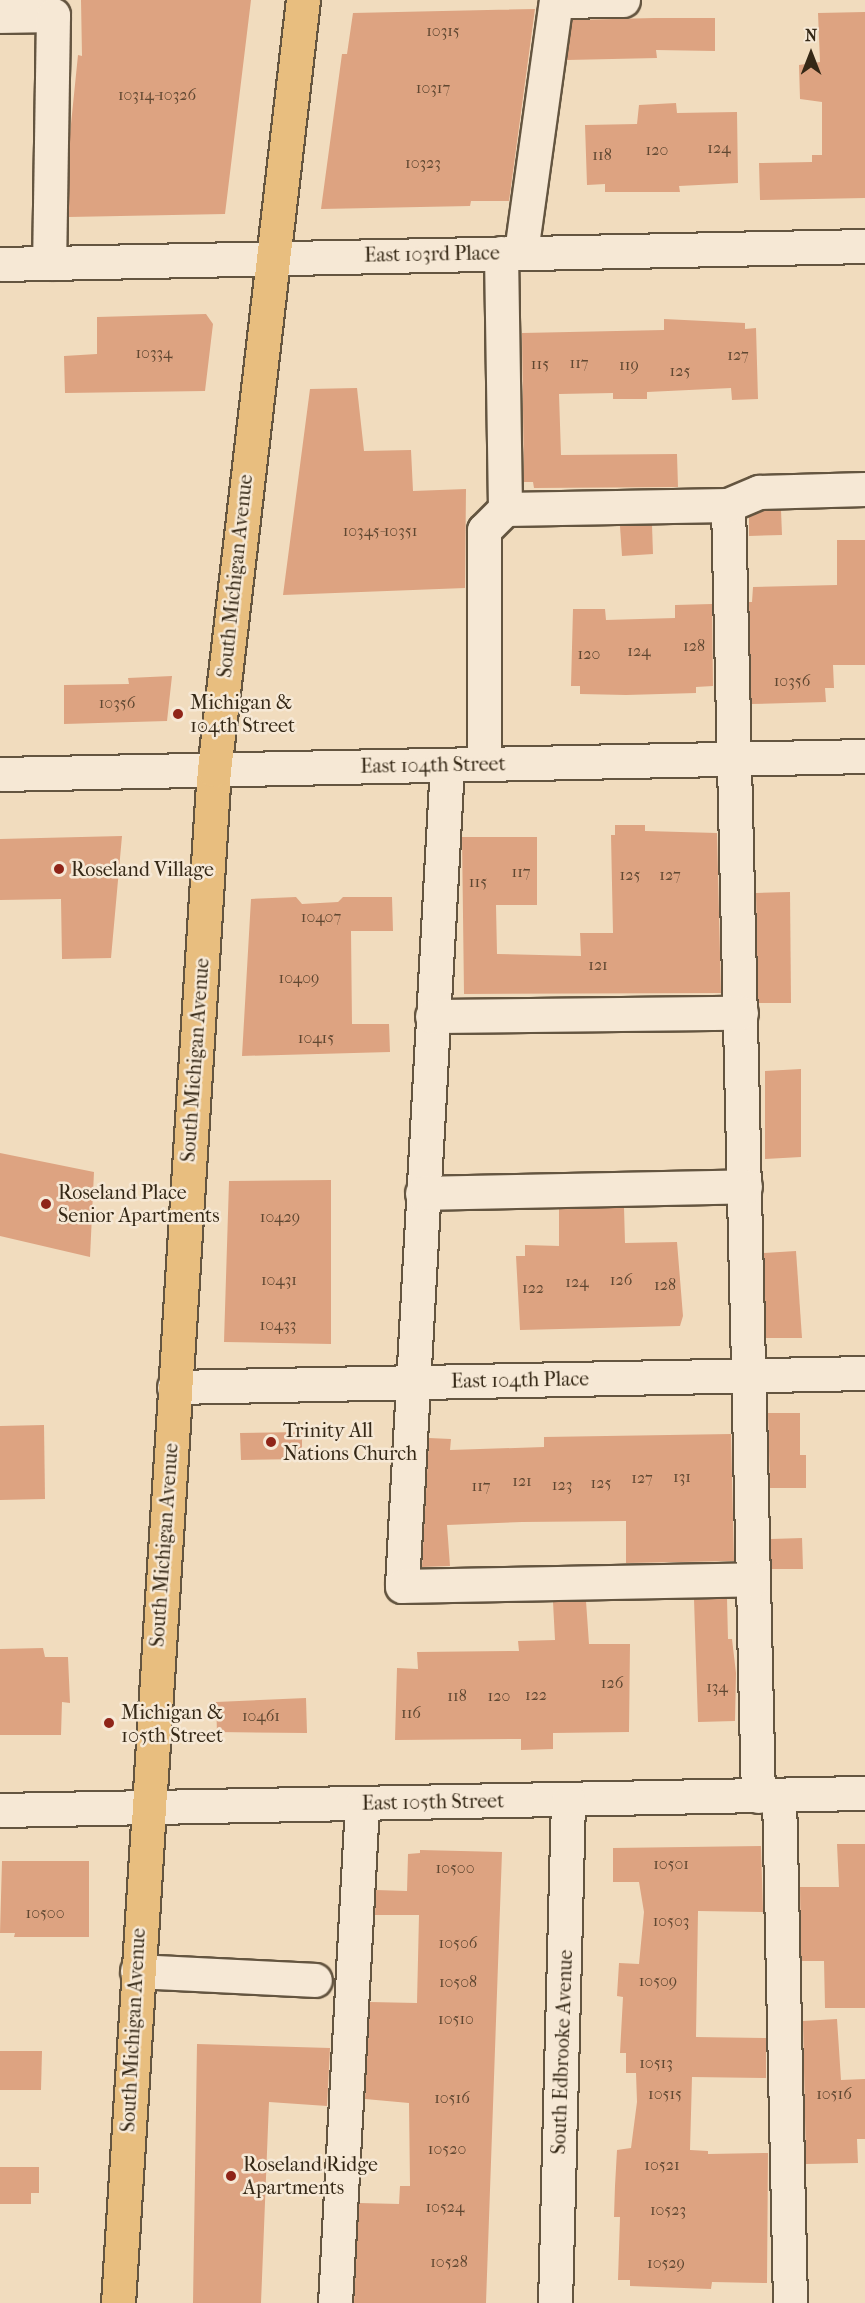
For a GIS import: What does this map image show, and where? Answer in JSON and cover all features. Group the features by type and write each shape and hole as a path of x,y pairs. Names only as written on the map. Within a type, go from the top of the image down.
{"main road":[{"name":"South Michigan Avenue","path":"118,2303 146,1807 214,770 271,256 303,0"}],"street":[{"path":"484,764 484,530 505,509 511,252 556,1 623,0"},
{"path":"0,16 52,15 49,262"},
{"name":"East 103rd Place","path":"0,264 271,256 865,246"},
{"path":"505,509 728,505 759,492 865,489"},
{"path":"728,505 736,759 753,1579 769,1796 790,2303"},
{"name":"East 104th Street","path":"0,774 865,756"},
{"path":"447,765 411,1382 402,1586 753,1579"},
{"path":"432,1017 741,1013"},
{"path":"422,1193 745,1186"},
{"name":"East 104th Place","path":"174,1387 865,1373"},
{"name":"East 105th Street","path":"0,1810 865,1793"},
{"name":"South Edbrooke Avenue","path":"555,2303 568,1800"},
{"path":"335,2303 362,1804"},
{"path":"137,1971 315,1980"}],"building":[{"path":"81,0 251,0 225,214 68,217 70,134 78,55 82,56"},
{"path":"535,9 509,201 471,201 470,206 321,209 342,54 347,54 353,13"},
{"path":"865,12 865,198 760,200 759,163 812,162 812,155 822,155 822,102 800,99 799,65 820,62 818,13"},
{"path":"715,18 715,51 656,50 657,58 567,60 572,20"},
{"path":"676,103 677,113 737,112 738,183 679,186 680,192 605,192 605,184 587,185 585,125 637,124 639,105"},
{"path":"206,314 213,324 205,391 65,393 64,356 97,354 97,317"},
{"path":"664,319 745,323 745,329 756,328 758,399 732,400 731,388 647,392 647,399 613,399 613,393 559,394 561,455 677,454 678,487 534,488 533,482 524,482 522,333 664,330"},
{"path":"357,388 364,451 411,450 413,491 466,489 465,588 283,595 310,389"},
{"path":"781,510 782,535 749,536 749,517 763,511"},
{"path":"652,525 653,554 622,556 620,526"},
{"path":"837,540 865,540 865,665 833,665 834,688 825,688 826,702 751,704 749,602 752,602 753,587 837,585"},
{"path":"712,604 713,686 696,687 696,693 626,695 580,694 580,686 571,686 573,609 605,609 606,620 675,618 675,605"},
{"path":"172,676 167,721 64,724 64,685 129,684 128,678"},
{"path":"615,825 645,825 645,831 717,833 721,993 464,994 462,837 537,837 537,905 496,905 497,954 581,956 580,933 613,933 611,835 615,835"},
{"name":"Roseland Village","path":"122,836 111,958 62,959 61,899 0,900 0,839"},
{"path":"790,892 791,1003 758,1003 756,893"},
{"path":"296,897 302,904 338,902 343,897 392,897 393,931 351,931 352,1024 389,1024 390,1052 242,1056 251,899"},
{"path":"801,1069 801,1157 765,1159 765,1071"},
{"name":"Roseland Place Senior Apartments","path":"0,1153 94,1172 90,1257 0,1236"},
{"path":"331,1180 331,1344 224,1342 229,1181"},
{"path":"624,1207 625,1243 677,1242 683,1316 680,1326 520,1330 516,1256 525,1256 525,1245 559,1246 559,1209"},
{"path":"796,1251 802,1338 766,1338 764,1253"},
{"path":"768,1413 800,1413 800,1455 806,1455 806,1488 770,1488"},
{"path":"44,1425 45,1499 0,1500 0,1426"},
{"path":"302,1432 302,1459 241,1460 240,1433"},
{"path":"731,1434 734,1561 626,1563 626,1521 522,1522 447,1525 450,1566 422,1567 429,1438 451,1439 450,1450 544,1447 544,1437"},
{"path":"802,1538 803,1569 771,1569 771,1539"},
{"path":"727,1598 728,1639 732,1639 736,1673 735,1721 698,1722 694,1599"},
{"path":"586,1601 589,1644 630,1644 629,1732 553,1733 553,1749 521,1750 521,1739 395,1740 397,1668 418,1669 417,1652 519,1651 518,1641 555,1640 553,1602"},
{"path":"43,1648 45,1657 68,1657 70,1703 62,1702 61,1735 0,1735 0,1649"},
{"path":"306,1698 307,1733 217,1732 216,1702"},
{"path":"837,1844 865,1844 865,2008 825,2008 824,1961 801,1961 800,1887 839,1887"},
{"path":"761,1846 763,1912 698,1911 696,2037 766,2038 766,2078 692,2077 690,2150 708,2151 708,2154 768,2153 767,2283 712,2282 711,2289 630,2286 630,2280 618,2280 620,2217 614,2217 617,2150 631,2148 637,2102 636,2073 626,2073 626,2053 620,2053 623,1997 617,1996 619,1963 639,1964 644,1912 639,1882 613,1882 613,1848"},
{"path":"420,1850 502,1852 486,2303 354,2303 359,2203 399,2204 400,2186 410,2186 409,2103 365,2099 370,2002 417,2003 419,1915 375,1915 376,1890 407,1891 408,1854 420,1853"},
{"path":"2,1861 89,1861 89,1937 14,1937 15,1933 0,1933"},
{"path":"837,2019 841,2080 865,2079 865,2139 857,2139 858,2163 806,2164 803,2021"},
{"name":"Roseland Ridge Apartments","path":"197,2044 330,2048 327,2106 269,2102 261,2303 193,2303"},
{"path":"0,2051 42,2051 41,2090 0,2090"},
{"path":"0,2167 39,2167 39,2193 31,2193 31,2204 0,2204"}],"place":[{"name":"Michigan & 104th Street","path":"178,714"},
{"name":"Roseland Village","path":"59,869"},
{"name":"Roseland Place Senior Apartments","path":"46,1204"},
{"name":"Trinity All Nations Church","path":"271,1442"},
{"name":"Michigan & 105th Street","path":"109,1723"},
{"name":"Roseland Ridge Apartments","path":"231,2176"}]}
